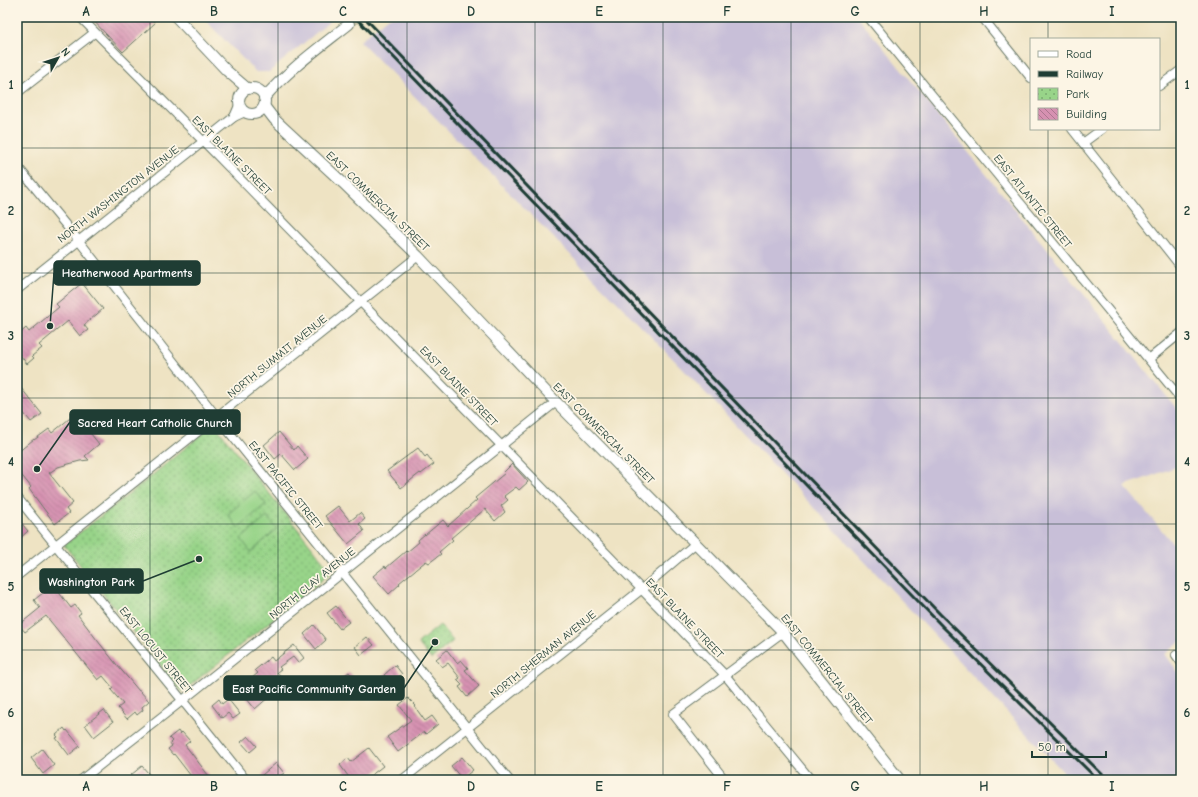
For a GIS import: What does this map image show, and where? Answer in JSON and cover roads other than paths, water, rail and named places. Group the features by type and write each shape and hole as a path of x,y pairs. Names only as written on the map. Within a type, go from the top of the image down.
{"street":[{"name":"EAST BLAINE STREET","path":"80,17 94,33 204,142 725,675 812,780"},
{"path":"176,17 227,71 252,89 260,91 262,106"},
{"name":"EAST ATLANTIC STREET","path":"868,17 1181,399"},
{"path":"982,17 1030,77"},
{"path":"227,71 242,104 249,114 262,106 273,88 310,55 349,24"},
{"path":"17,93 94,33"},
{"path":"1160,85 1181,70"},
{"path":"242,104 245,91 252,89 273,88"},
{"name":"NORTH WASHINGTON AVENUE","path":"17,290 204,142 234,117 242,104"},
{"name":"EAST COMMERCIAL STREET","path":"262,106 418,256 556,402 783,632 900,780"},
{"path":"1073,130 1181,267"},
{"path":"1083,143 1101,130"},
{"name":"EAST PACIFIC STREET","path":"17,166 79,241 217,417 509,780"},
{"name":"NORTH SUMMIT AVENUE","path":"17,576 418,256"},
{"path":"1148,359 1181,333"},
{"name":"NORTH CLAY AVENUE","path":"81,780 556,402"},
{"name":"EAST LOCUST STREET","path":"17,497 183,700 246,780"},
{"name":"NORTH SHERMAN AVENUE","path":"402,780 642,589 696,543"},
{"path":"725,780 673,714 783,632"},
{"path":"1176,655 1181,662"}],"tunnel":[{"path":"349,24 358,17"}],"railway":[{"path":"355,17 942,626 1098,780"},
{"path":"364,17 940,614 1108,780"}],"place":[{"name":"Heatherwood Apartments","path":"50,326"},
{"name":"Sacred Heart Catholic Church","path":"37,469"},
{"name":"Washington Park","path":"199,559"},
{"name":"East Pacific Community Garden","path":"435,642"}]}
